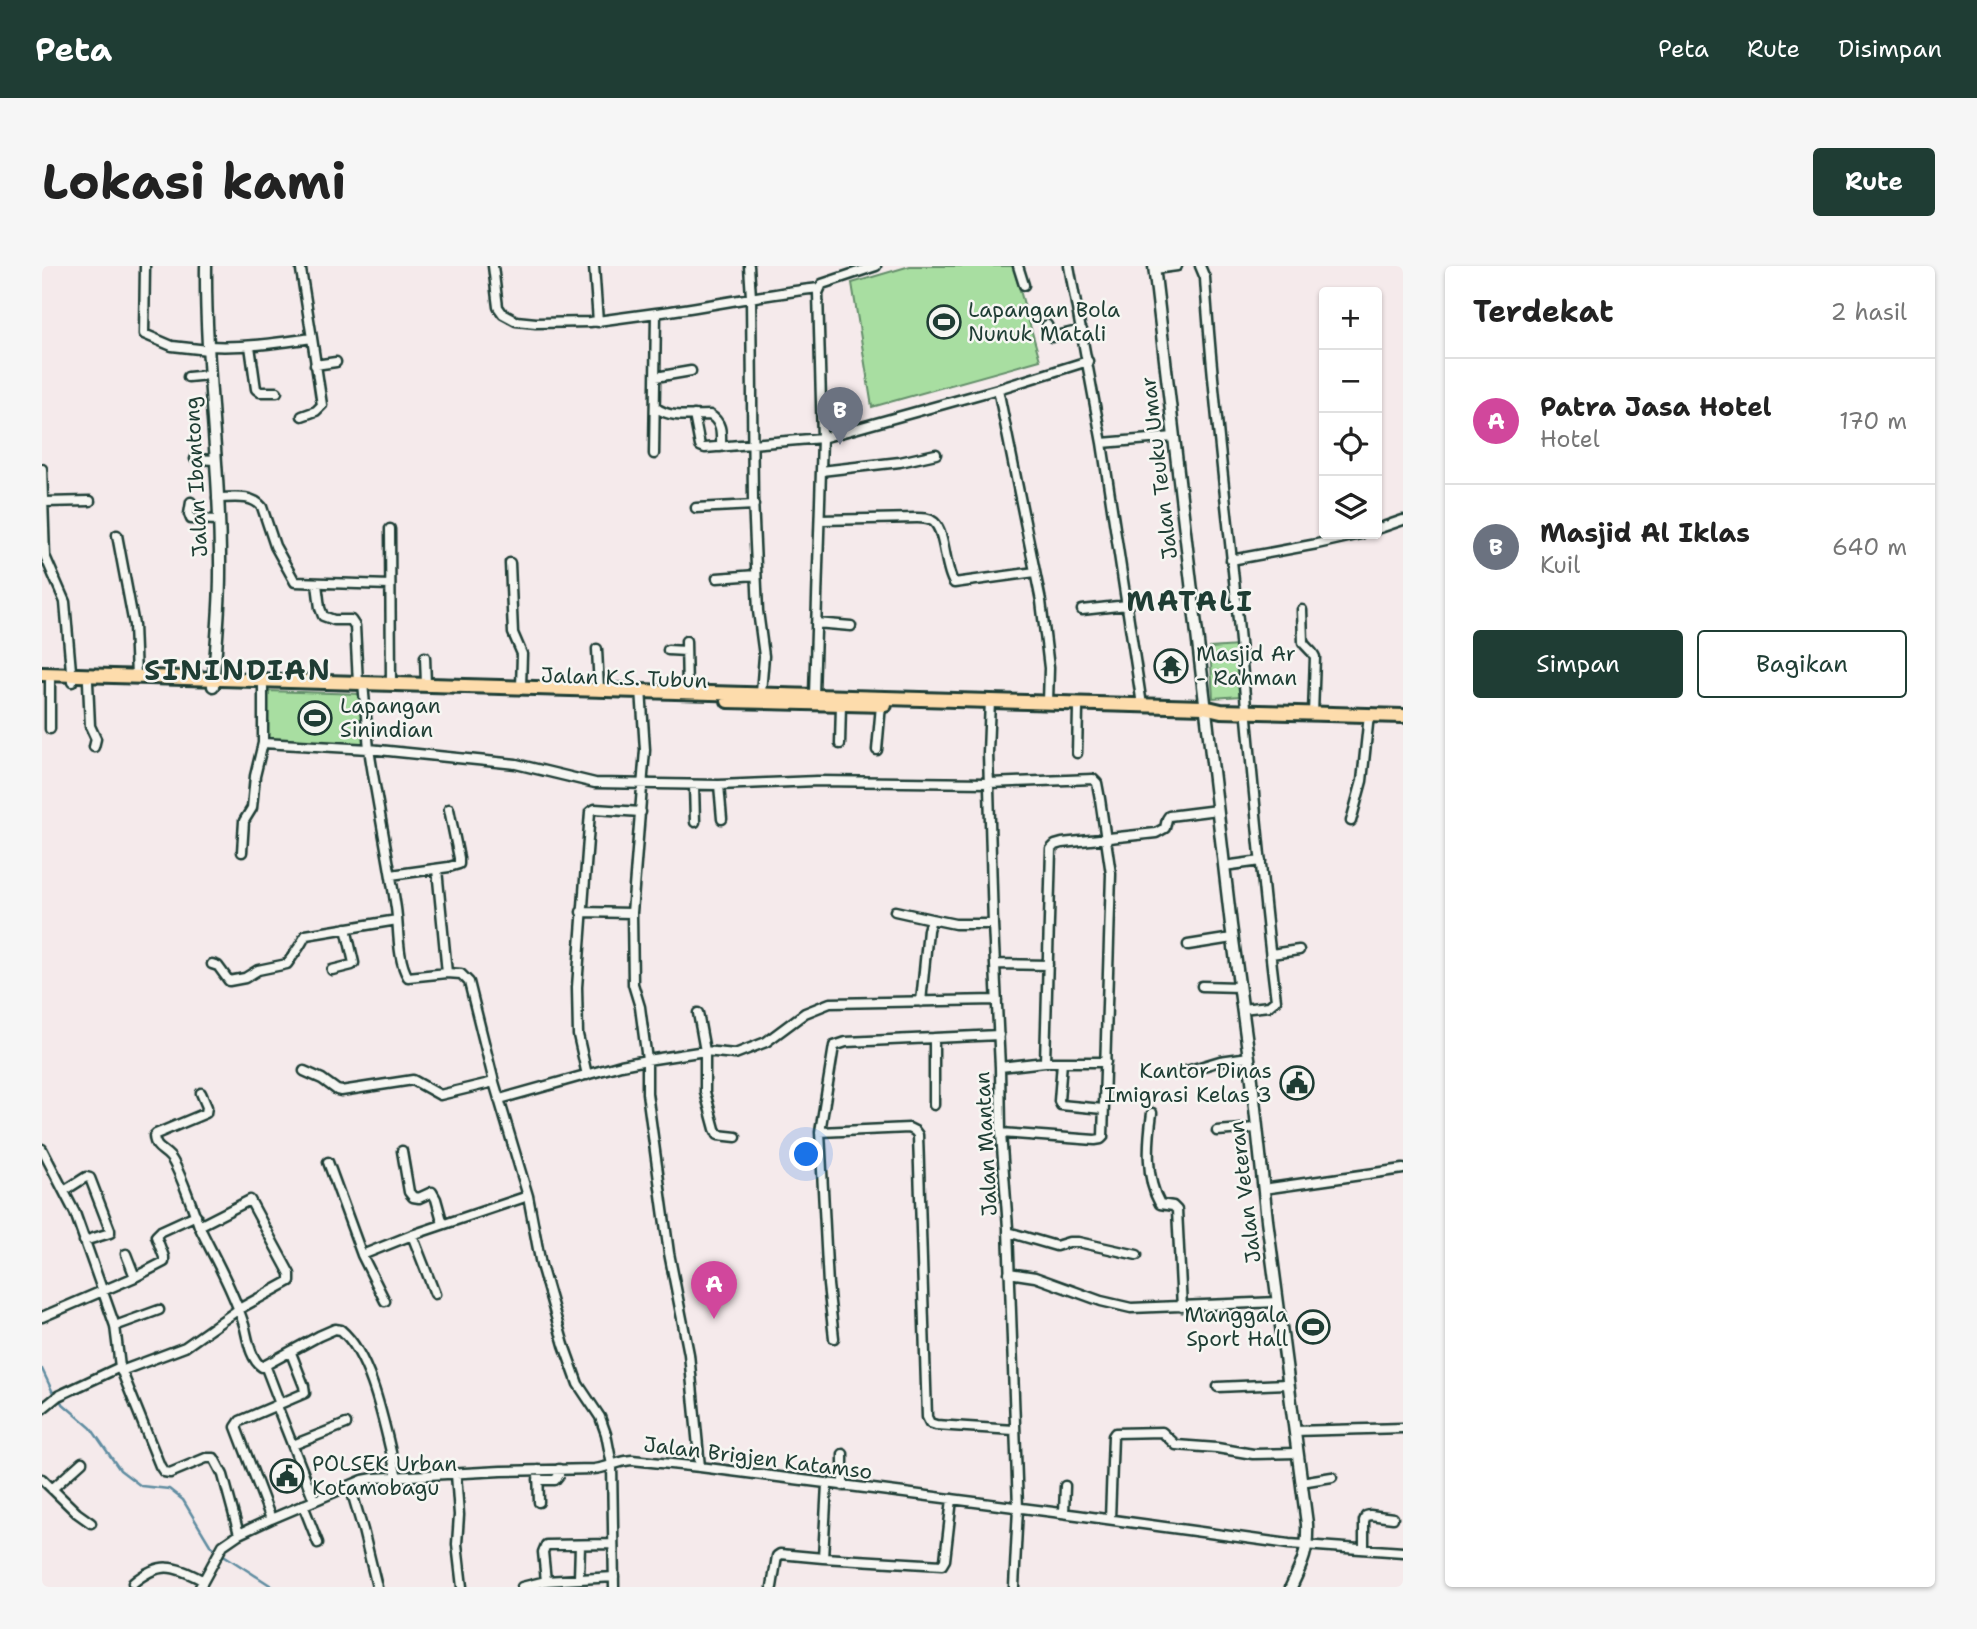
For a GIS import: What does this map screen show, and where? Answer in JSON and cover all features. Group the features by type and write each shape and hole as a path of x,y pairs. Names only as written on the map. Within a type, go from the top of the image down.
{"highway":[{"name":"Jalan K.S. Tubun","path":"94,680 136,677 263,687 391,683 599,689 642,694 687,691 814,695 1078,710 1205,710"},
{"name":"Jalan K.S. Tubun","path":"45,678 642,694 841,704 1048,702 1205,710"},
{"path":"1205,710 1403,716"}],"street":[{"path":"145,266 144,334 172,346 208,348 312,338"},
{"name":"Jalan Ibantong","path":"206,266 220,576 213,682"},
{"path":"494,266 498,307 509,318 524,322 598,322 819,288"},
{"path":"594,266 598,322"},
{"path":"749,266 756,575 764,656 761,693"},
{"path":"814,695 822,438 817,307 819,288 822,284 876,266"},
{"path":"1018,266 1024,285"},
{"path":"1069,266 1102,443 1142,705"},
{"path":"1155,268 1177,266"},
{"path":"1200,266 1205,278 1275,1002 1269,1006 1242,1009"},
{"name":"Jalan Teuku Umar","path":"1155,268 1205,710"},
{"path":"301,270 322,405 316,411 302,416"},
{"path":"654,454 656,313"},
{"path":"1046,325 1052,337 1082,330"},
{"path":"250,346 256,389 260,393 277,392"},
{"path":"694,415 700,446 705,448 822,438 1088,361"},
{"path":"315,365 336,362"},
{"path":"656,377 691,371"},
{"path":"188,377 209,374"},
{"path":"998,389 1046,633 1048,702"},
{"path":"655,407 662,413 672,415 710,415 715,418 721,430 721,447"},
{"path":"1102,443 1174,437"},
{"path":"821,471 900,462 936,454"},
{"path":"195,459 215,460"},
{"path":"42,469 45,556 65,603 71,678"},
{"path":"218,498 246,497 258,502 275,546 292,579 299,583 390,585"},
{"path":"44,502 90,501"},
{"path":"191,502 191,519 219,520"},
{"path":"696,508 754,505"},
{"path":"820,520 931,520 937,526 954,583 1035,572"},
{"path":"1382,527 1403,520"},
{"path":"390,529 391,683"},
{"path":"117,535 134,625 136,677"},
{"path":"1231,560 1339,539"},
{"path":"510,563 513,633 522,654 522,687"},
{"path":"717,578 756,575"},
{"path":"317,584 323,617 351,620 356,631 369,749 391,875 401,959 408,977 461,974 469,982 494,1082 528,1196 541,1265 564,1345 578,1384 603,1423 612,1465 614,1587"},
{"path":"1082,610 1127,605"},
{"path":"1302,610 1303,642 1315,657 1314,714"},
{"path":"816,623 850,626"},
{"path":"668,650 686,646 687,691"},
{"path":"597,649 599,689"},
{"path":"425,657 426,684"},
{"path":"45,678 50,729"},
{"path":"94,680 90,726 96,739 94,747"},
{"path":"242,852 244,821 253,808 255,776 263,743 263,687"},
{"path":"642,694 644,785 632,913 633,984 640,1007 647,1060 647,1093 669,1253 689,1354 700,1467"},
{"name":"Jalan Mantan","path":"990,703 993,924 1018,1508 1013,1587"},
{"path":"840,744 841,704"},
{"path":"877,750 881,705"},
{"path":"1077,753 1078,710"},
{"name":"Jalan Veteran","path":"1205,710 1307,1524 1307,1545 1303,1561 1291,1587"},
{"path":"1351,821 1362,780 1358,715"},
{"path":"263,743 369,749 516,764 595,783 989,783 1093,779 1097,783 1107,839 1111,886 1103,1137 1099,1140 1001,1133"},
{"path":"694,785 695,822"},
{"path":"719,785 722,819"},
{"path":"391,875 459,864 449,809"},
{"path":"1045,1062 1052,849 1062,843 1161,831 1165,828 1169,816 1217,810"},
{"path":"587,1075 577,1023 577,987 590,811 641,812"},
{"path":"1224,866 1261,861"},
{"path":"437,869 447,973"},
{"path":"895,911 956,924 993,924"},
{"path":"581,912 632,913"},
{"path":"921,1002 931,919"},
{"path":"212,964 218,966 229,981 245,978 258,970 287,964 306,935 397,920"},
{"path":"332,970 354,963 346,928"},
{"path":"1188,945 1232,938"},
{"path":"1271,954 1299,950"},
{"path":"995,964 1048,965"},
{"path":"1202,986 1239,987"},
{"path":"500,1099 647,1060 705,1051 735,1054 772,1039 795,1019 824,1004 997,1000"},
{"path":"698,1013 705,1051 705,1092 715,1129 718,1135 736,1137"},
{"path":"834,1338 828,1285 820,1132 834,1046 846,1042 999,1035"},
{"path":"934,1038 934,1105"},
{"path":"1181,1073 1220,1061 1249,1057"},
{"path":"1000,1067 1045,1062 1106,1062"},
{"path":"1062,1062 1061,1105 1104,1109"},
{"path":"304,1071 341,1091 413,1080 440,1095 494,1082"},
{"path":"201,1093 207,1107 205,1113 159,1133 154,1138 158,1149 171,1158 196,1215 198,1226 239,1308 252,1354 259,1367 265,1366 319,1336 335,1329 341,1330 355,1346 373,1383 397,1477"},
{"path":"1152,1114 1148,1146 1151,1174 1160,1204 1173,1206 1177,1210 1182,1307"},
{"path":"820,1132 909,1128 918,1135 927,1417 930,1423 936,1425 1014,1430"},
{"path":"1217,1131 1256,1128"},
{"path":"42,1149 75,1213 115,1326 120,1369 162,1470 170,1473 206,1458 214,1458 223,1475 239,1534"},
{"path":"402,1151 409,1192 413,1197 419,1198 432,1192 443,1224"},
{"path":"328,1162 362,1255 385,1301"},
{"path":"1263,1189 1403,1169"},
{"path":"64,1191 86,1177 90,1178 110,1233 84,1241"},
{"path":"362,1255 412,1235 528,1196"},
{"path":"42,1409 54,1398 120,1369 186,1347 239,1308 290,1281 290,1274 250,1200 198,1226"},
{"path":"42,1317 164,1262 156,1239 157,1234 196,1215"},
{"path":"1008,1232 1056,1246 1078,1242 1138,1255"},
{"path":"412,1235 435,1294"},
{"path":"125,1254 135,1277"},
{"path":"1009,1273 1035,1277 1117,1306 1131,1308 1278,1302"},
{"path":"115,1326 159,1310"},
{"path":"271,1519 236,1427 240,1421 306,1392 291,1353"},
{"path":"265,1366 314,1500"},
{"path":"1218,1387 1288,1384"},
{"path":"293,1445 346,1424"},
{"path":"1294,1431 1403,1428"},
{"path":"1110,1519 1115,1433 1162,1432 1176,1445 1252,1454 1297,1453"},
{"path":"843,1486 844,1454"},
{"name":"Jalan Brigjen Katamso","path":"201,1584 223,1545 239,1534 314,1500 374,1478 594,1469 626,1460 700,1467 1307,1545 1403,1552"},
{"path":"52,1489 82,1462"},
{"path":"538,1480 555,1480 559,1469"},
{"path":"538,1470 539,1502"},
{"path":"456,1474 459,1515 457,1544 462,1587"},
{"path":"1301,1482 1332,1477"},
{"path":"42,1479 91,1523"},
{"path":"823,1558 827,1484"},
{"path":"350,1486 377,1587"},
{"path":"1064,1513 1065,1486"},
{"path":"772,1587 777,1556 780,1554 943,1565 946,1560 952,1499"},
{"path":"303,1505 318,1543"},
{"path":"1364,1549 1366,1517 1370,1515 1393,1518"},
{"path":"546,1581 544,1546 613,1544"},
{"path":"579,1578 580,1545"},
{"path":"133,1583 154,1569 168,1566 182,1569 201,1584"},
{"path":"522,1587 546,1581 614,1577"}],"green space":[{"name":"Lapangan Bola Nunuk Matali","path":"910,266 1013,266 1040,360 872,407 852,283"},
{"path":"1238,646 1241,696 1213,698 1210,648"},
{"name":"Lapangan Sinindian","path":"267,691 361,694 364,744 268,742"}],"waterway":[{"path":"42,1369 55,1397 91,1428 120,1470 141,1486 169,1489 183,1500 210,1545 217,1550"},
{"path":"222,1554 273,1587"}],"place":[{"name":"Lapangan Bola Nunuk Matali","path":"944,322"},
{"name":"Masjid Al Iklas","path":"840,445"},
{"name":"Masjid Ar - Rahman","path":"1171,666"},
{"name":"Lapangan Sinindian","path":"315,718"},
{"name":"Kantor Dinas Imigrasi Kelas 3","path":"1297,1083"},
{"name":"Patra Jasa Hotel","path":"714,1319"},
{"name":"Manggala Sport Hall","path":"1313,1327"},
{"name":"POLSEK Urban Kotamobagu","path":"287,1476"}],"district":[{"name":"MATALI","path":"1190,601"},
{"name":"SININDIAN","path":"238,670"}]}
